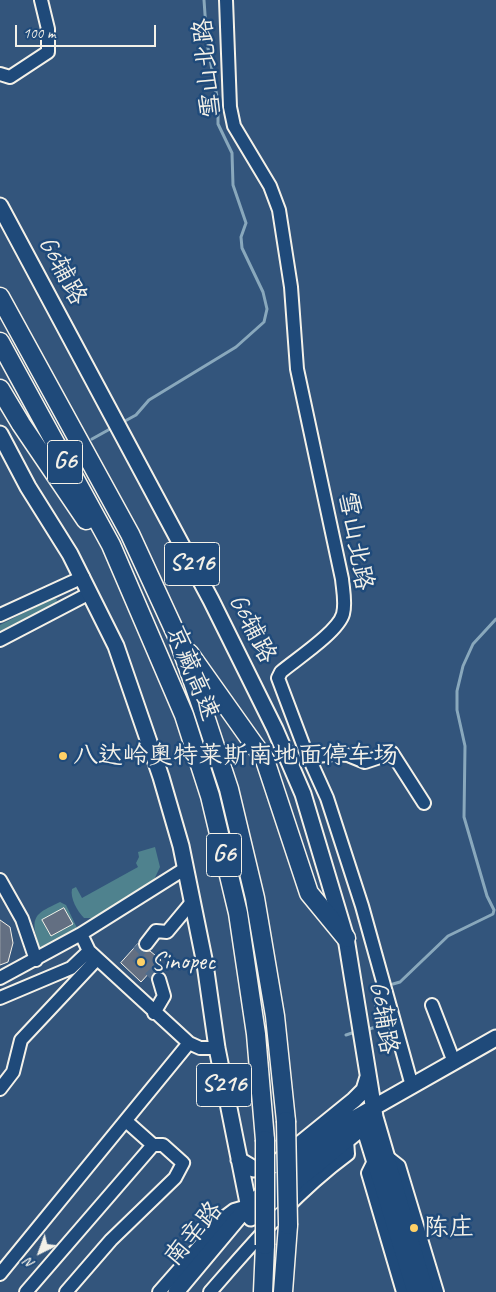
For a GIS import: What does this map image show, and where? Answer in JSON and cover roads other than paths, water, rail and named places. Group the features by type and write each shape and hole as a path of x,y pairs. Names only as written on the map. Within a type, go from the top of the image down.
{"highway":[{"path":"0,298 130,534 177,636 229,789 255,898 275,1016 286,1121 288,1225 283,1292"},
{"name":"京藏高速","path":"0,342 111,545 184,715 210,796 238,913 256,1034 265,1140 261,1241"},
{"path":"0,389 21,424 128,583"},
{"path":"177,636 265,760 309,893 346,938"},
{"path":"261,1241 264,1292"}],"main road":[{"name":"G6辅路","path":"0,206 211,600 275,729 303,794 346,938 368,1077 371,1117 415,1292"},
{"name":"S216","path":"0,434 28,487 83,576 116,646 161,777 186,868 205,964 217,1048 250,1212"},
{"path":"250,1212 347,1140 371,1117 412,1086 496,1038"},
{"path":"239,1160 254,1168 274,1165 354,1100 364,1090 368,1077"},
{"path":"250,1212 348,1122 371,1117"},
{"name":"G6辅路","path":"380,1157 426,1292"},
{"name":"南辛路","path":"176,1292 250,1212"},
{"name":"南辛路","path":"189,1292 250,1212"}],"street":[{"path":"0,74 10,77 48,52 48,29 41,0"},
{"name":"雪山北路","path":"226,0 230,107 234,126 270,186 279,210 291,287 297,369 342,579 344,606 342,616 330,631 281,672 278,678 308,757 327,798 362,906 412,1086"},
{"path":"0,615 83,576"},
{"path":"0,640 40,621 48,614 90,593"},
{"path":"0,621 28,607 33,601"},
{"path":"0,634 38,615 48,614"},
{"path":"308,757 335,754 348,755 365,762 392,753 424,803"},
{"path":"0,978 81,934 186,868"},
{"path":"0,880 21,916 32,962"},
{"path":"0,890 19,924 32,962"},
{"path":"146,944 156,931 167,932 192,902"},
{"path":"81,934 93,955 189,1044 200,1048 217,1048"},
{"path":"0,998 71,968 93,955"},
{"path":"0,1089 13,1072 21,1040 93,955"},
{"path":"154,1012 164,996 159,979"},
{"path":"432,1004 454,1062"},
{"path":"0,1274 189,1044"},
{"path":"66,1292 111,1240 175,1178 183,1163 162,1145 154,1145 126,1121"},
{"path":"210,1292 261,1241 307,1186 348,1154 347,1140"},
{"path":"26,1292 154,1145"},
{"name":"G6辅路","path":"403,1292 368,1174 380,1157 399,1166 437,1292"},
{"path":"159,1292 226,1216 234,1210 250,1212 261,1241"}],"waterway":[{"path":"125,421 136,415 149,400 236,347 264,322 267,309 263,292 242,248 241,237 246,223 233,185 232,153 218,124 218,102 207,43 204,0"},
{"path":"92,439 110,429"},
{"path":"393,984 400,982 448,936 493,914 494,910 487,896 464,817 465,746 457,710 457,691 463,666 473,644 496,619"},
{"path":"369,1029 376,1027 376,990"},
{"path":"346,1035 352,1033"}],"tunnel":[{"path":"146,944 135,955 159,979"}],"place":[{"name":"八达岭奥特莱斯南地面停车场","path":"63,756"},
{"name":"Sinopec","path":"141,962"},
{"name":"陈庄","path":"414,1228"}]}
